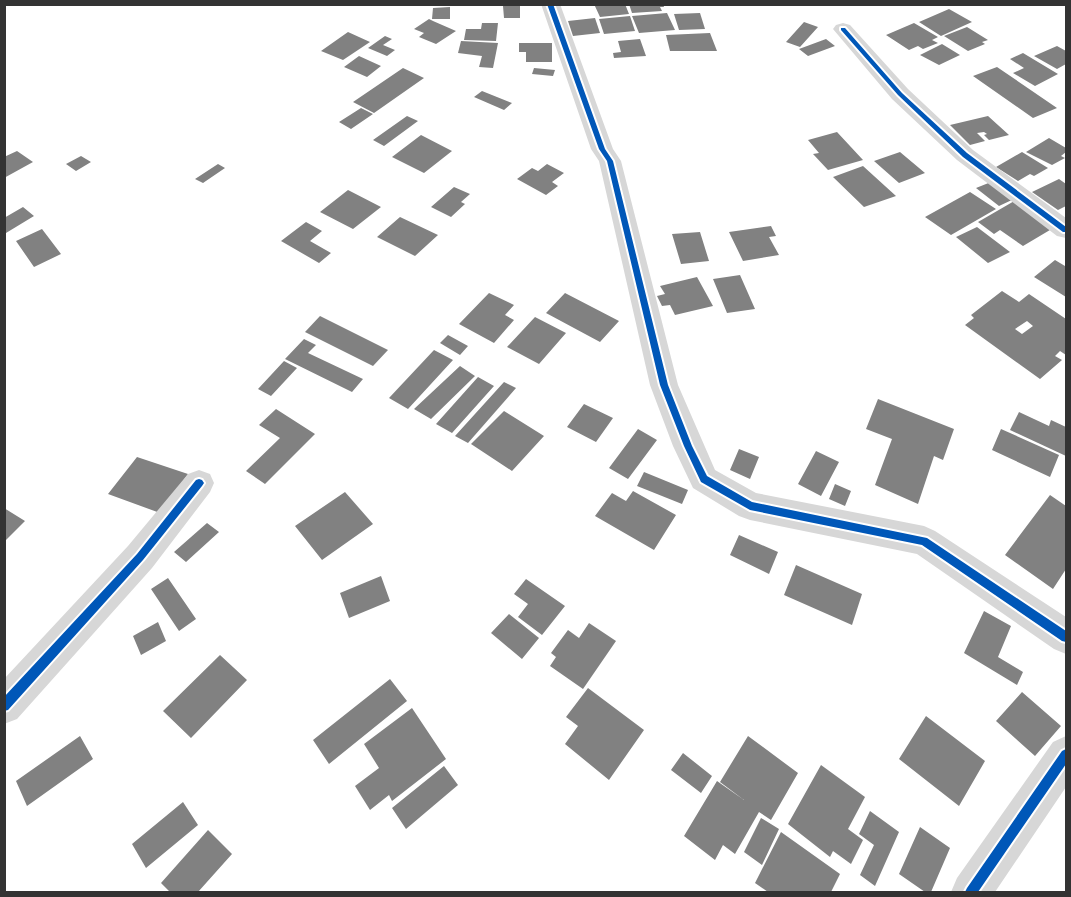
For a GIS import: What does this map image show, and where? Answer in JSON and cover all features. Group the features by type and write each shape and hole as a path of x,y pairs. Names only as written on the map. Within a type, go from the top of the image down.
{"street":[{"path":"550,4 602,149 610,161 664,385 688,446 704,479 750,506 924,541 1066,637"},
{"path":"843,29 900,94 965,155 1066,230"},
{"path":"4,706 140,557 199,483"},
{"path":"971,892 1066,755"}],"building":[{"path":"594,4 625,4 629,14 600,17"},
{"path":"629,4 663,4 664,7 660,7 662,11 632,13"},
{"path":"503,6 520,6 520,18 504,18"},
{"path":"450,7 450,19 432,19 433,8"},
{"path":"949,9 972,22 941,36 919,22"},
{"path":"667,13 675,30 639,33 632,16"},
{"path":"700,13 705,29 679,30 674,14"},
{"path":"630,16 635,31 604,34 599,19"},
{"path":"595,18 600,33 573,36 568,21"},
{"path":"429,19 456,31 436,44 419,37 424,33 414,29"},
{"path":"804,22 818,27 800,47 786,42"},
{"path":"482,23 498,23 496,41 464,40 466,29 481,29"},
{"path":"914,23 938,37 932,40 938,43 923,49 918,46 909,50 886,35"},
{"path":"967,27 988,40 982,42 985,44 968,51 944,36"},
{"path":"348,32 370,42 343,60 321,51"},
{"path":"710,33 717,51 670,51 666,35"},
{"path":"385,36 392,39 383,45 395,50 387,56 368,48"},
{"path":"640,39 646,56 614,58 613,53 621,52 618,41"},
{"path":"826,39 835,46 808,56 799,49"},
{"path":"461,41 498,43 493,68 479,67 482,56 458,53"},
{"path":"519,43 552,43 552,62 526,62 526,52 519,52"},
{"path":"942,44 960,55 939,65 920,55"},
{"path":"1057,46 1066,51 1066,64 1057,69 1034,56"},
{"path":"1023,53 1058,74 1035,86 1013,73 1024,68 1010,59"},
{"path":"359,56 381,66 367,77 344,67"},
{"path":"997,67 1057,108 1033,118 973,76"},
{"path":"403,68 424,78 374,113 353,102"},
{"path":"534,68 555,70 553,76 532,74"},
{"path":"482,91 512,103 504,110 474,97"},
{"path":"361,108 373,114 351,129 339,122"},
{"path":"407,116 418,121 384,146 373,140"},
{"path":"988,116 1009,135 989,140 984,132 977,133 985,141 970,145 950,125"},
{"path":"837,132 863,160 828,170 813,154 819,153 808,140"},
{"path":"421,135 452,151 424,173 392,157"},
{"path":"1049,138 1066,148 1066,152 1061,156 1065,158 1052,165 1026,152"},
{"path":"17,151 33,162 4,178 4,157"},
{"path":"900,152 925,173 899,183 874,161"},
{"path":"1022,152 1048,168 1018,181 996,167"},
{"path":"81,156 91,162 76,171 66,164"},
{"path":"218,164 225,168 203,183 195,179"},
{"path":"547,164 564,173 552,182 558,186 546,195 517,179 532,168 538,171"},
{"path":"863,166 896,196 864,207 833,177"},
{"path":"1059,179 1066,184 1066,206 1058,210 1032,192"},
{"path":"991,182 1014,199 999,206 976,188"},
{"path":"454,187 470,194 461,202 465,204 451,217 431,207"},
{"path":"348,190 381,207 353,229 320,212"},
{"path":"970,192 996,209 951,235 925,217"},
{"path":"1016,200 1055,227 1023,246 1000,230 994,234 978,222"},
{"path":"23,207 34,216 6,233 4,218"},
{"path":"400,217 438,235 415,256 377,237"},
{"path":"306,222 322,231 310,241 331,253 319,263 281,241"},
{"path":"771,226 776,236 769,237 779,255 743,261 729,232"},
{"path":"977,227 1010,252 988,263 956,237"},
{"path":"42,229 61,254 34,267 16,241"},
{"path":"700,232 709,261 681,264 672,234"},
{"path":"1055,260 1065,266 1066,264 1066,297 1034,277"},
{"path":"740,275 755,309 727,313 713,279"},
{"path":"697,277 713,306 675,315 670,305 662,306 657,296 665,294 660,286"},
{"path":"1002,291 1019,302 1029,294 1066,319 1066,355 1060,351 1055,356 1062,360 1040,379 965,325 974,318 971,315","holes":["1027,321 1033,326 1022,334 1015,329"]},
{"path":"489,293 514,305 505,315 514,320 494,343 459,324"},
{"path":"565,293 619,321 600,342 546,313"},
{"path":"320,316 388,350 373,366 305,332"},
{"path":"535,317 566,333 539,364 507,347"},
{"path":"448,335 468,346 460,355 440,343"},
{"path":"304,339 316,345 308,353 363,379 352,392 285,359"},
{"path":"434,350 453,360 408,409 389,398"},
{"path":"284,361 297,368 271,396 258,389"},
{"path":"460,366 475,376 431,419 414,409"},
{"path":"478,377 494,386 452,433 436,424"},
{"path":"504,382 516,388 468,443 455,436"},
{"path":"878,399 954,429 943,460 934,456 918,504 875,485 892,439 866,429"},
{"path":"584,404 613,418 596,442 567,427"},
{"path":"276,409 315,434 265,484 246,471 280,438 259,425"},
{"path":"504,411 544,436 512,471 471,444"},
{"path":"1019,412 1049,426 1051,420 1066,427 1066,456 1010,430"},
{"path":"638,429 657,440 628,479 609,468"},
{"path":"1001,429 1059,455 1050,477 992,450"},
{"path":"739,449 759,457 750,479 730,470"},
{"path":"816,451 839,462 821,496 798,484"},
{"path":"137,457 188,474 160,513 108,494"},
{"path":"644,472 688,490 682,504 637,486"},
{"path":"835,484 851,491 845,506 829,499"},
{"path":"633,491 676,515 654,550 595,516 612,493 626,501"},
{"path":"345,492 373,524 322,560 295,526"},
{"path":"1050,495 1066,506 1066,569 1053,589 1005,555"},
{"path":"4,508 25,521 4,542"},
{"path":"207,523 219,532 186,562 174,552"},
{"path":"739,535 778,552 769,574 730,555"},
{"path":"796,565 862,594 852,625 784,595"},
{"path":"381,576 390,601 349,618 340,593"},
{"path":"168,578 196,619 179,631 151,589"},
{"path":"526,579 565,606 542,635 518,617 528,604 514,594"},
{"path":"984,611 1011,626 998,657 1023,672 1017,685 964,653"},
{"path":"509,614 539,638 522,659 491,633"},
{"path":"158,622 166,641 141,655 133,636"},
{"path":"589,623 616,641 583,689 550,666 556,657 551,653 568,630 579,638"},
{"path":"220,655 247,680 191,738 163,711"},
{"path":"390,679 407,701 329,764 313,740"},
{"path":"588,688 644,730 609,780 565,744 578,726 566,717"},
{"path":"1022,692 1061,726 1035,756 996,721"},
{"path":"412,708 446,759 392,801 389,795 370,810 355,786 379,768 364,744"},
{"path":"926,716 985,761 959,806 899,759"},
{"path":"80,736 93,759 27,806 16,781"},
{"path":"748,736 798,773 771,820 759,812 735,854 723,845 715,860 684,836 717,781 744,800 720,782"},
{"path":"683,753 712,776 701,793 671,770"},
{"path":"821,765 865,797 848,829 863,840 851,864 833,851 830,857 788,824"},
{"path":"444,766 458,785 406,829 392,808"},
{"path":"183,802 198,825 146,868 132,844"},
{"path":"870,811 899,832 875,886 860,875 874,845 859,834"},
{"path":"761,818 779,829 762,865 744,852"},
{"path":"920,827 950,848 931,892 925,892 899,874"},
{"path":"208,830 232,854 198,892 170,892 161,883"},
{"path":"781,832 840,874 831,892 768,892 755,883"}],"cycle path":[{"path":"550,4 602,149 610,161 664,385 688,446 704,479 750,506 924,541 1066,637"},
{"path":"843,29 900,94 965,155 1066,230"},
{"path":"4,706 140,557 199,483"},
{"path":"971,892 1066,755"}]}
